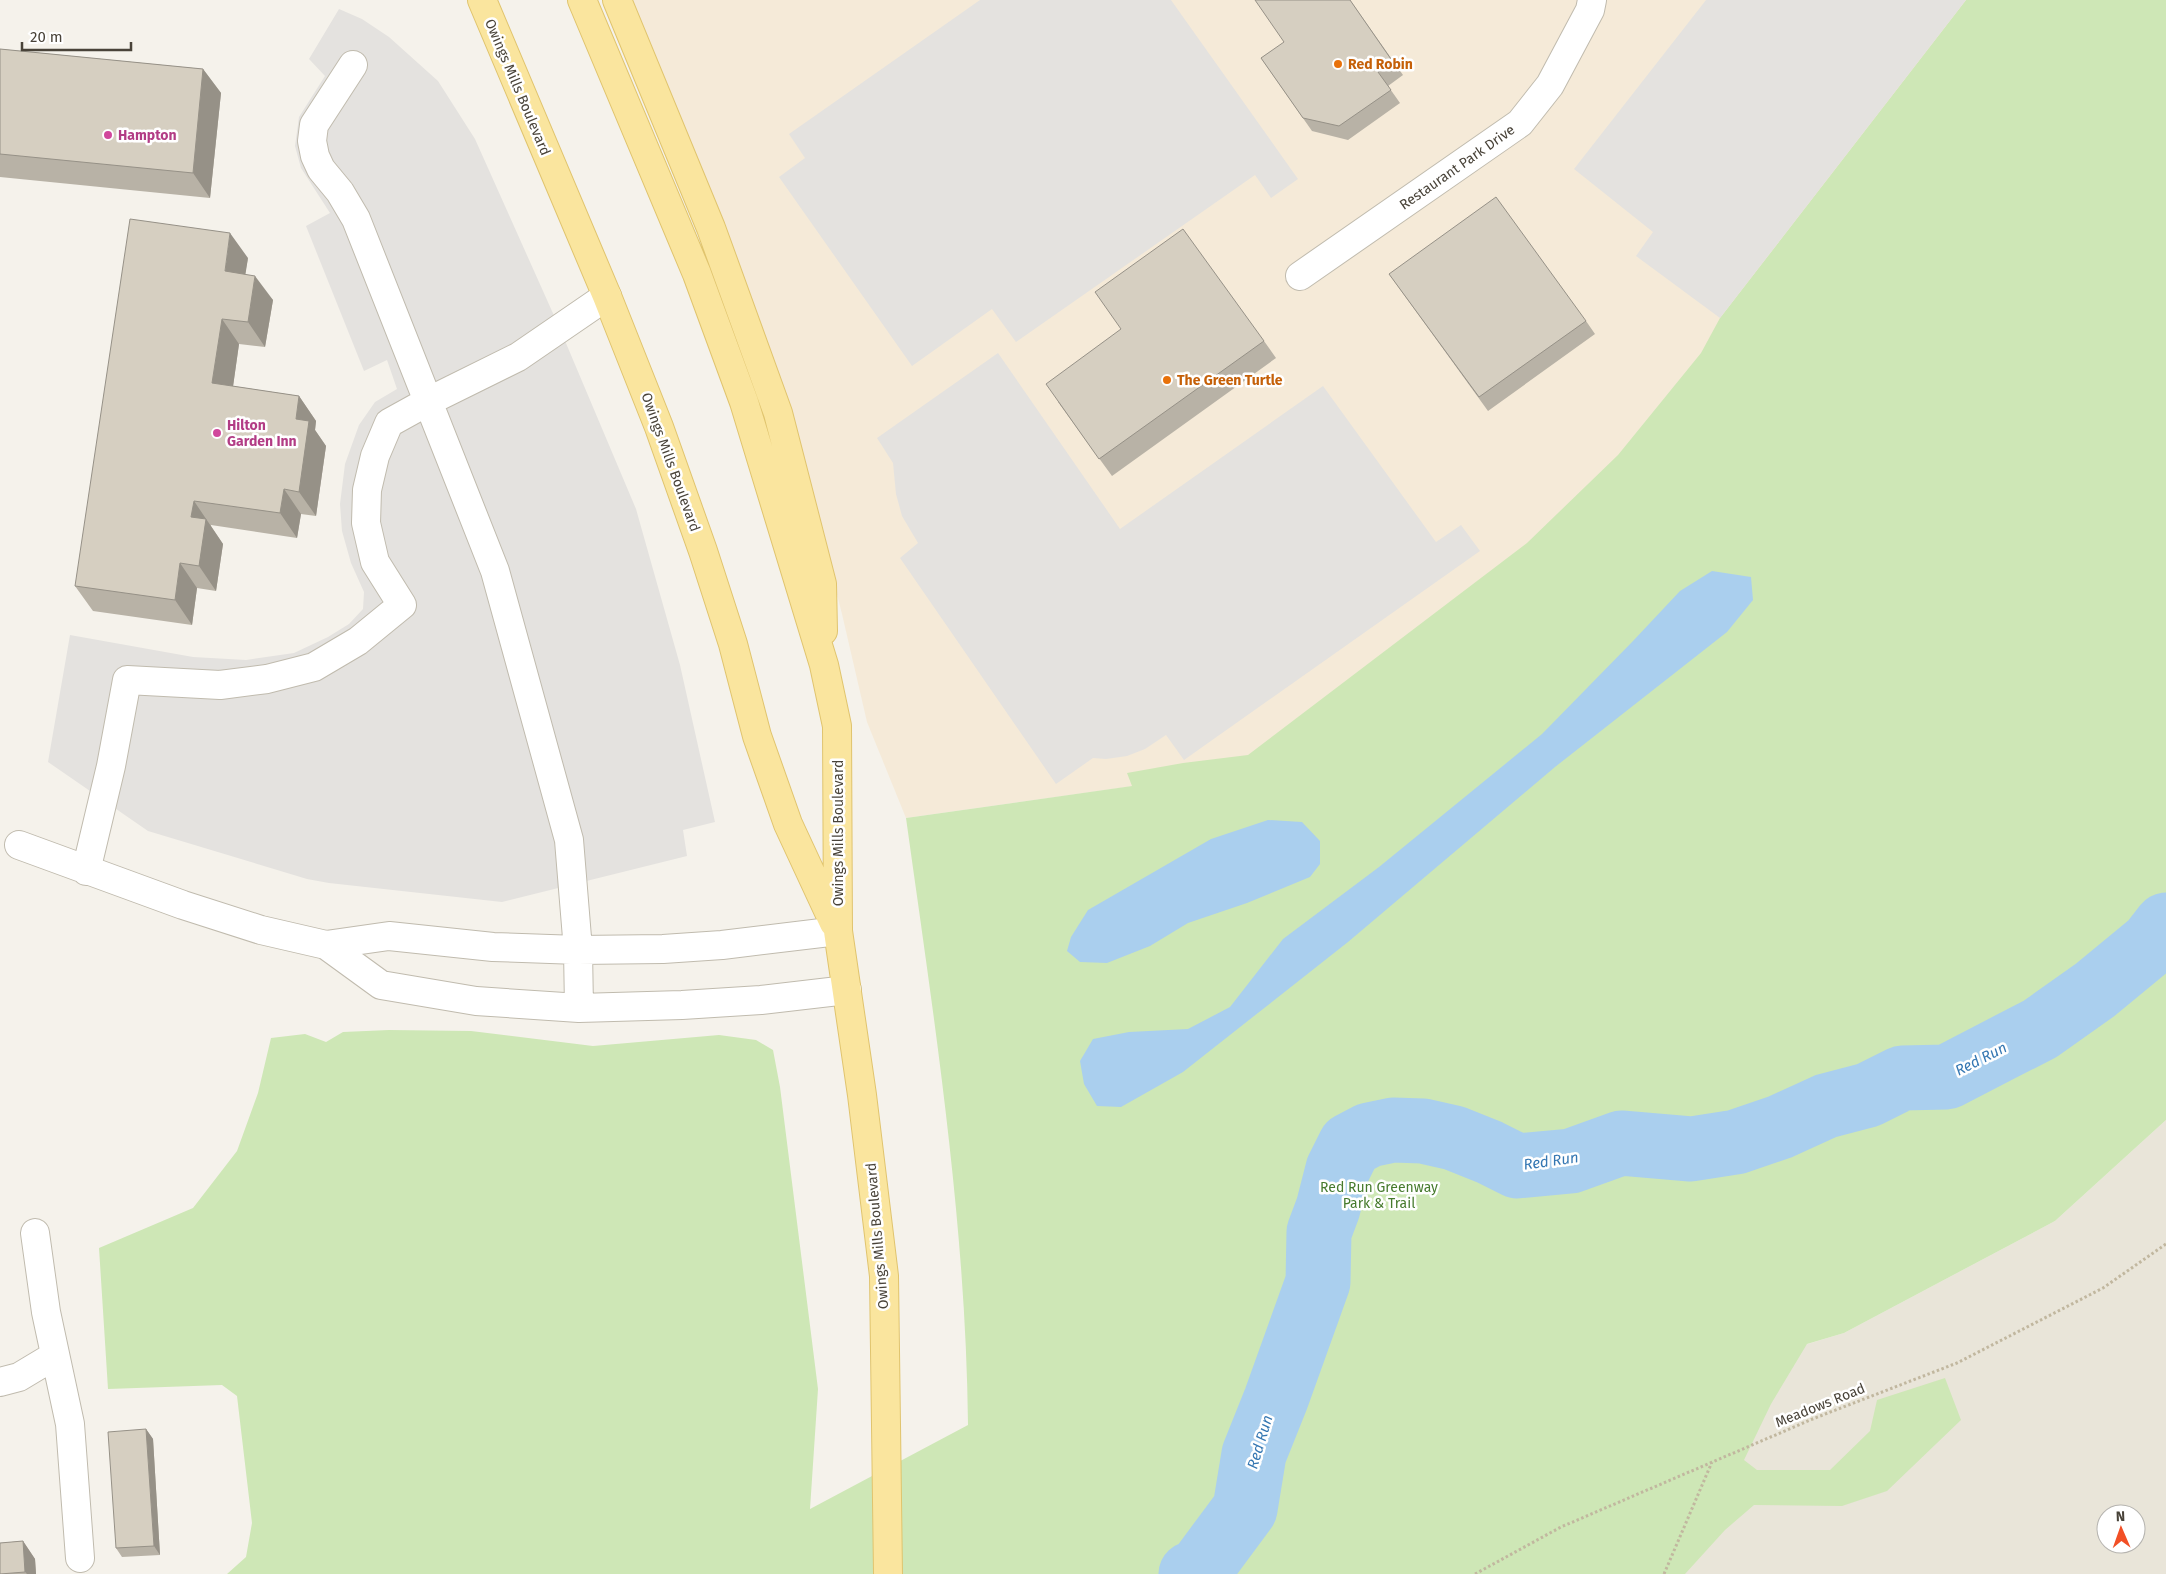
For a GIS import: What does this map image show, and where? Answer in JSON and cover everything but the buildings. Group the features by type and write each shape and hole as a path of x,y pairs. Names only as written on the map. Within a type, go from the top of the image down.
{"main road":[{"name":"Owings Mills Boulevard","path":"482,0 660,427 703,551 732,644 757,736 788,824 838,931"},
{"name":"Owings Mills Boulevard","path":"582,0 697,274 744,402 824,665 837,726 838,931 862,1094 884,1276 888,1574"},
{"path":"617,0 711,228 778,413 822,584 824,665"}],"street":[{"name":"Restaurant Park Drive","path":"1300,276 1520,123 1550,85 1586,18 1592,0"},
{"path":"354,65 314,125 312,141 315,156 321,169 340,192 356,219 501,590 569,840 578,950 579,1008"},
{"path":"86,871 111,766 127,680 220,685 266,679 314,667 358,641 402,605 375,562 366,523 367,490 375,456 390,423 427,402 518,358 607,296"},
{"path":"20,845 86,871 261,930 326,945 389,936 493,946 578,950 722,945 838,931"},
{"path":"326,945 381,985 476,1001 579,1008 682,1005 761,1000 847,990"},
{"path":"35,1233 40,1279 54,1356 70,1424 80,1558"},
{"path":"0,1382 19,1376 54,1356"}],"path":[{"name":"Meadows Road","path":"1475,1574 1561,1527 1712,1461 1957,1363 2103,1288 2166,1244"},
{"path":"1664,1574 1712,1461"}],"shaded area":[{"path":"632,0 2107,0 1540,665 1170,781 906,818 867,722 804,465 634,12"},
{"path":"980,0 1171,0 1298,179 1271,198 1255,175 1016,342 992,309 912,366 779,177 805,158 789,134"},
{"path":"1706,0 1966,0 1720,318 1636,256 1653,232 1574,169"},
{"path":"339,9 362,19 389,37 438,81 475,139 560,329 636,509 680,665 715,822 683,830 687,856 502,902 329,883 307,879 148,831 48,762 70,635 193,657 246,660 294,653 328,637 349,624 363,609 364,592 351,563 342,531 340,504 345,464 359,425 375,402 397,389 387,360 364,371 306,226 330,213 301,168 295,146 299,117 325,76 309,59"},
{"path":"998,353 1120,529 1323,386 1436,542 1461,525 1480,551 1184,760 1166,735 1145,749 1127,756 1106,759 1093,758 1056,784 900,558 918,543 902,516 896,494 893,463 877,438"},
{"path":"2166,1120 2166,1574 1588,1574 1715,1372 1844,1333 2055,1221"}],"green space":[{"name":"Red Run Greenway Park & Trail","path":"1966,0 2166,0 2166,1120 2055,1221 1844,1333 1807,1344 1771,1404 1744,1460 1757,1470 1830,1470 1870,1431 1877,1400 1945,1378 1961,1420 1887,1491 1842,1506 1754,1505 1725,1530 1685,1574 227,1574 246,1557 252,1523 237,1396 222,1385 108,1389 99,1248 193,1208 237,1151 258,1093 271,1038 305,1034 326,1042 343,1032 389,1030 471,1031 593,1046 719,1035 756,1040 773,1050 780,1087 818,1389 810,1509 968,1425 966,1349 955,1197 947,1121 906,818 1132,786 1127,773 1183,763 1248,755 1527,543 1618,455 1701,353 1720,318"}],"water":[{"path":"1712,571 1751,577 1753,600 1727,632 1555,767 1348,942 1183,1072 1121,1107 1097,1106 1084,1084 1080,1061 1093,1039 1129,1032 1188,1029 1230,1007 1283,939 1379,867 1542,734 1680,591"},
{"path":"1268,820 1302,822 1320,841 1320,864 1310,877 1247,903 1188,923 1150,946 1107,963 1080,962 1067,951 1071,937 1088,910 1211,839"}],"waterway":[{"name":"Red Run","path":"1191,1574 1199,1571 1245,1509 1254,1454 1318,1282 1319,1232 1328,1208 1338,1169 1350,1145 1369,1135 1393,1130 1423,1131 1454,1138 1517,1166 1571,1161 1621,1143 1691,1149 1736,1142 1780,1127 1826,1106 1868,1095 1902,1078 1947,1077 2040,1029 2095,990 2152,943 2166,925"}],"place":[{"name":"Red Robin","path":"1338,64"},
{"name":"Hampton","path":"108,135"},
{"name":"The Green Turtle","path":"1167,380"},
{"name":"Hilton Garden Inn","path":"217,433"}]}
